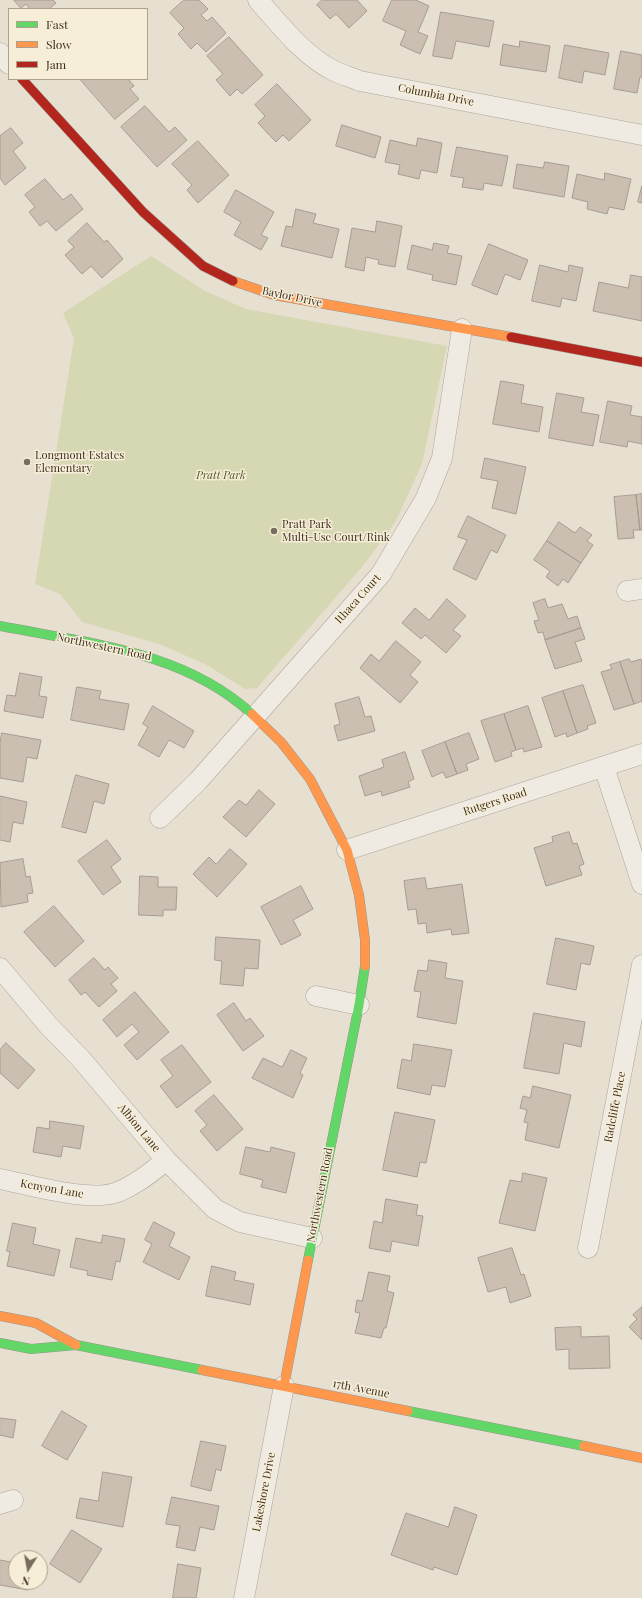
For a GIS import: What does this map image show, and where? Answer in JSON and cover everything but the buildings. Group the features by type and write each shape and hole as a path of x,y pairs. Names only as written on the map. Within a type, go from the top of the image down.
{"street":[{"name":"Columbia Drive","path":"258,0 301,48 335,72 360,81 642,135"},
{"path":"0,53 8,63"},
{"name":"Baylor Drive","path":"23,80 144,212 203,266 237,284 274,295 642,362"},
{"name":"Ithaca Court","path":"160,818 198,781 381,574 426,498 442,458 462,329"},
{"name":"Northwestern Road","path":"0,626 145,655 181,668 215,686 255,718 281,742 310,779 347,850 359,895 365,940 365,964 359,1005 284,1386"},
{"name":"Rutgers Road","path":"347,850 642,754"},
{"path":"604,767 642,884"},
{"name":"Radcliffe Place","path":"588,1248 642,965"},
{"name":"Albion Lane","path":"0,968 48,1025 81,1059 166,1160 215,1209 240,1222 312,1238"},
{"path":"316,996 359,1005"},
{"name":"Kenyon Lane","path":"0,1179 65,1193 91,1196 116,1193 143,1180 166,1160"},
{"name":"17th Avenue","path":"0,1316 36,1323 76,1345"},
{"name":"17th Avenue","path":"0,1343 31,1349 76,1345 642,1458"},
{"name":"Lakeshore Drive","path":"244,1598 284,1386"}],"green space":[{"name":"Pratt Park","path":"151,256 205,291 246,309 447,346 422,464 396,521 363,566 257,688 245,689 205,664 159,644 82,622 60,594 35,584 74,339 63,313"}],"traffic: fast":[{"path":"0,626 100,645 165,663 196,676 225,693 252,714"},
{"path":"308,1260 359,1005 365,966"},
{"path":"0,1343 31,1349 76,1345 202,1370"},
{"path":"408,1411 584,1446"}],"traffic: slow":[{"path":"233,281 274,295 511,337"},
{"path":"252,714 281,742 310,779 347,850 359,895 365,940 365,966"},
{"path":"284,1386 308,1260"},
{"path":"0,1316 36,1323 76,1345"},
{"path":"202,1370 408,1411"},
{"path":"584,1446 642,1458"}],"traffic: jam":[{"path":"23,80 143,212 203,266 233,281"},
{"path":"511,337 642,362"}],"place":[{"name":"Longmont Estates Elementary","path":"27,462"},
{"name":"Pratt Park Multi-Use Court/Rink","path":"274,531"}]}
